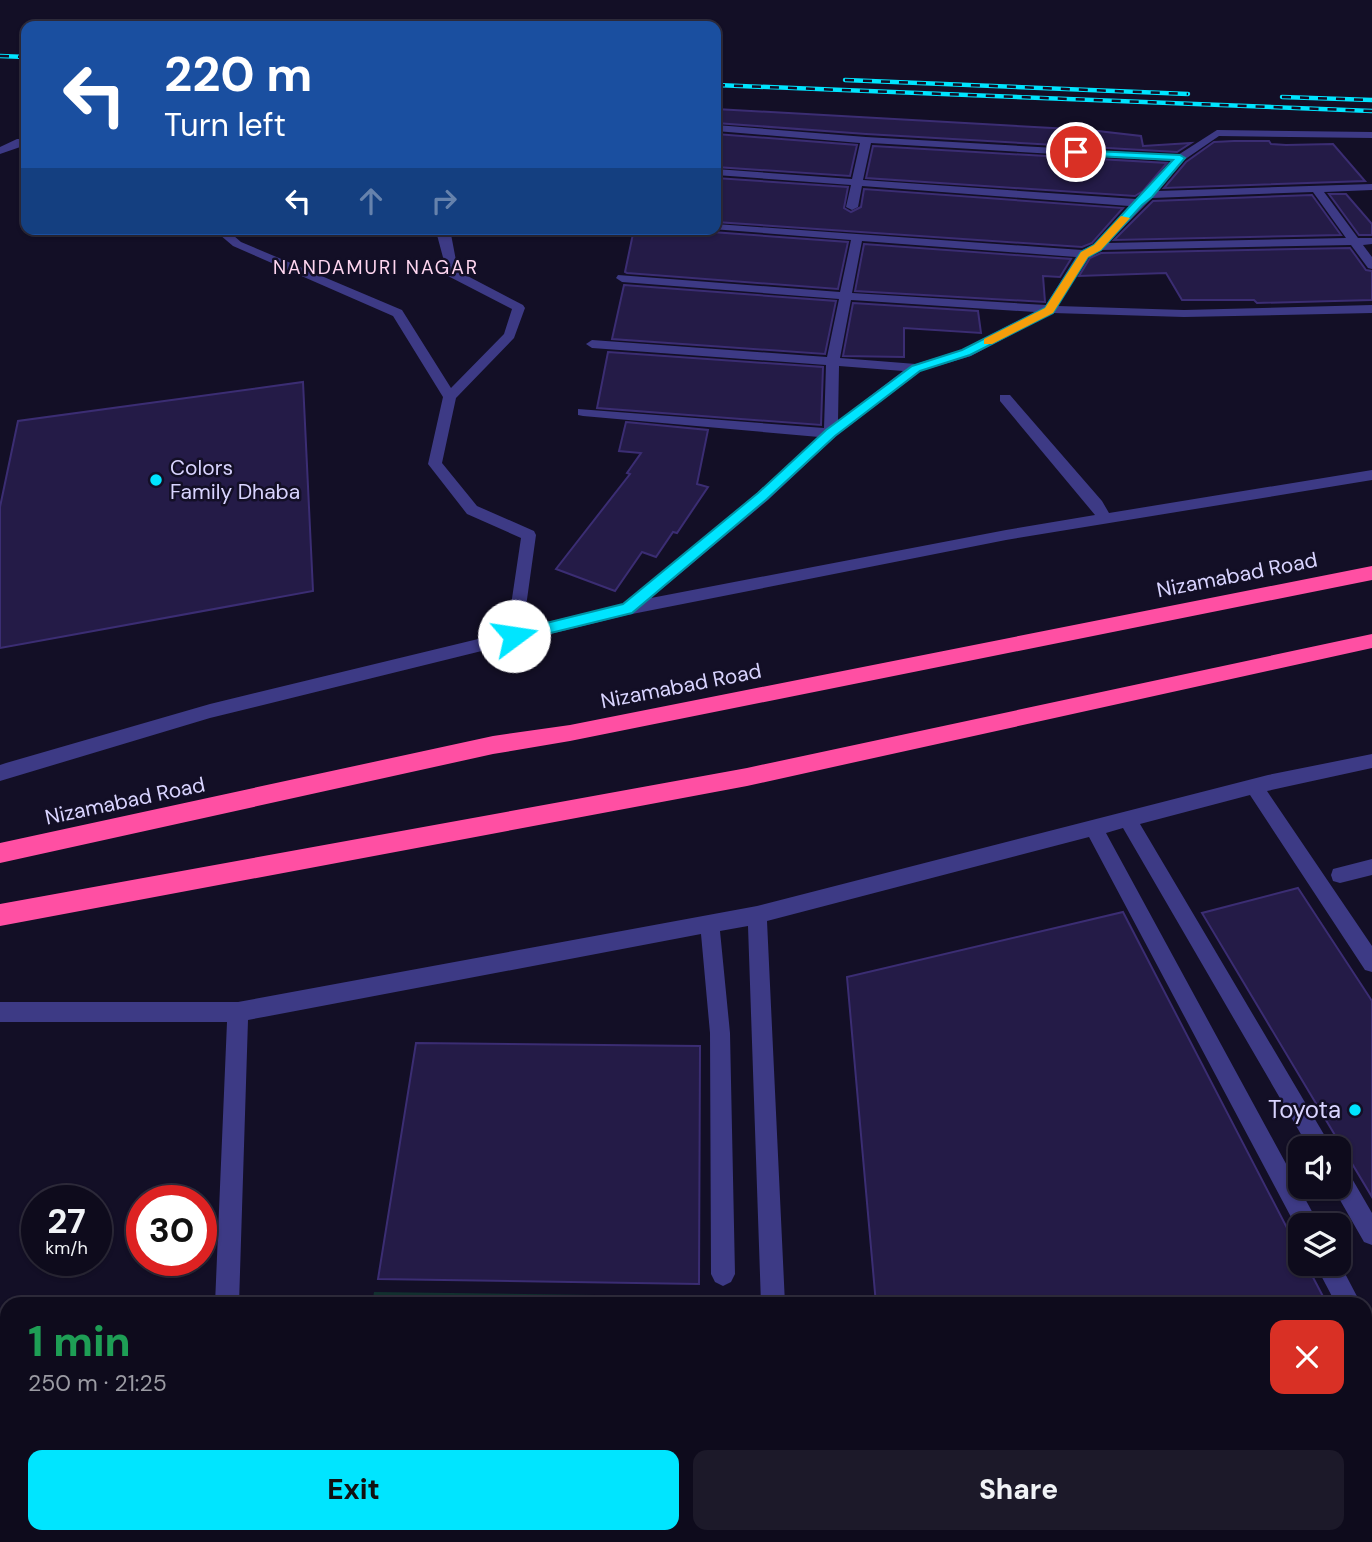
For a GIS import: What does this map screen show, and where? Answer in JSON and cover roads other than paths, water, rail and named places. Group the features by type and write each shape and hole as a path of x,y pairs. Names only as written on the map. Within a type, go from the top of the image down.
{"highway":[{"name":"Nizamabad Road","path":"0,853 493,745 570,733 1372,573"},
{"path":"0,915 747,777 1372,641"}],"street":[{"path":"721,128 866,140 1180,158"},
{"path":"721,227 1084,254 1098,247 1180,158 1217,134 1372,135"},
{"path":"852,207 866,140"},
{"path":"0,151 21,141"},
{"path":"721,172 1143,199 1372,187"},
{"path":"1316,189 1372,265"},
{"path":"226,235 237,244 398,313 450,397"},
{"path":"443,235 452,273 519,308 510,335 450,397 435,464 472,510 529,536 514,636"},
{"path":"831,433 833,361 857,238"},
{"path":"1098,247 1372,240"},
{"path":"627,609 763,496 831,433 916,368 966,352 1049,310 1084,254"},
{"path":"622,278 1049,310 1301,313 1372,309"},
{"path":"592,344 916,368"},
{"path":"1006,398 1097,505 1105,519"},
{"path":"583,412 831,433"},
{"path":"0,774 6,770 210,711 627,609 1006,535 1372,475"},
{"path":"0,1012 238,1012 757,915 1254,787 1372,761"},
{"path":"1254,787 1372,963"},
{"path":"1127,819 1314,1136"},
{"path":"1094,828 1301,1213"},
{"path":"1340,874 1372,867"},
{"path":"757,915 773,1297"},
{"path":"710,923 720,1033 723,1274"},
{"path":"227,1297 238,1012"},
{"path":"1351,1198 1372,1234"},
{"path":"1334,1276 1345,1297"}],"railway":[{"path":"0,56 21,57"},
{"path":"845,80 1188,94"},
{"path":"721,85 1372,111"},
{"path":"1282,97 1372,100"}],"place":[{"name":"Colors Family Dhaba","path":"156,480"},
{"name":"Toyota","path":"1355,1110"}],"district":[{"name":"NANDAMURI NAGAR","path":"376,267"}]}
